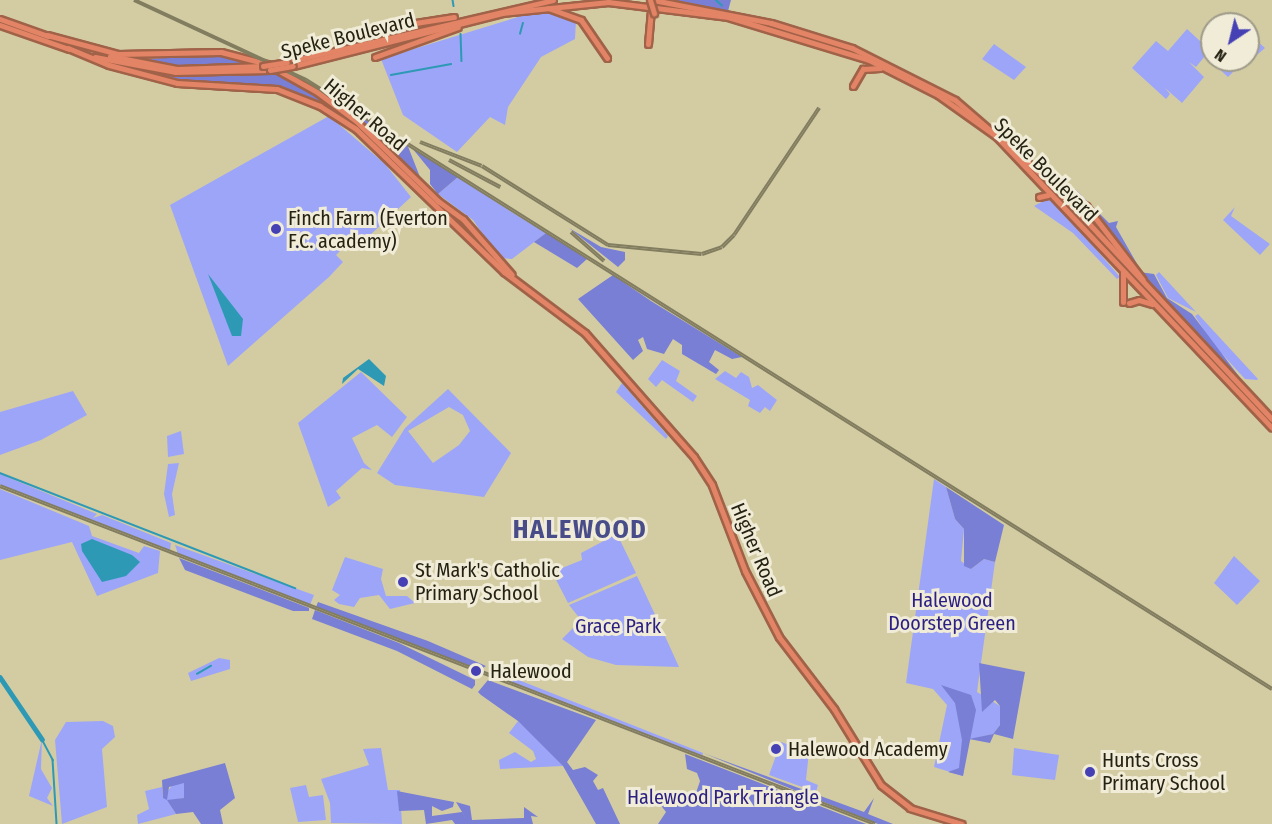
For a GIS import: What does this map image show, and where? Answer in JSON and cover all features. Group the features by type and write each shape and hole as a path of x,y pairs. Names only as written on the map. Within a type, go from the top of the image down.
{"highway":[{"path":"512,6 530,0"},
{"name":"Speke Boulevard","path":"68,48 152,70 227,74 270,70 512,6 553,0"},
{"path":"650,0 651,44"},
{"name":"Speke Boulevard","path":"650,0 729,13 816,36 928,86 1000,134 1047,179 1272,419"},
{"name":"Speke Boulevard","path":"486,14 588,2 676,7 745,21 846,52 928,86"},
{"path":"502,13 546,8 570,13 586,25 607,58"},
{"path":"364,32 486,14"},
{"path":"375,57 486,14"},
{"path":"0,19 47,35"},
{"path":"0,25 68,48"},
{"name":"Speke Boulevard","path":"47,35 156,66 290,64"},
{"name":"Higher Road","path":"47,35 124,55 238,54 278,70 356,122 438,201 463,219 516,281"},
{"name":"Higher Road","path":"68,48 145,76 199,85 277,89 320,106 368,139 516,281 585,333 698,462 779,637 834,709 881,785 910,808 962,824"},
{"path":"853,86 860,72 874,66 928,86"},
{"name":"Speke Boulevard","path":"939,93 1012,152 1272,428"},
{"path":"1047,179 1076,221"},
{"path":"1040,197 1048,195"},
{"path":"1068,196 1086,206 1150,291"},
{"path":"1123,271 1126,302 1139,300 1157,306"}],"green space":[{"path":"659,0 731,0 728,11"},
{"path":"541,10 576,21 575,39 541,57 508,107 505,125 490,117 457,152 403,115 381,59"},
{"path":"1187,29 1200,41 1200,62 1196,67 1189,62 1204,77 1182,103 1165,88 1170,94 1166,99 1132,68 1156,41 1168,51"},
{"path":"994,44 1026,67 1014,80 982,59"},
{"path":"217,54 261,64 184,67 149,63 149,59"},
{"path":"139,71 211,76 276,71 348,116 273,86 194,82"},
{"path":"1223,72 1233,72 1228,77"},
{"path":"343,105 407,144 420,177 341,106"},
{"name":"Finch Farm (Everton F.C. academy)","path":"329,116 385,164 411,197 355,249 349,242 336,255 343,262 329,277 228,366 170,205"},
{"path":"412,148 458,177 438,194 430,184 430,170"},
{"path":"458,177 546,233 512,259 499,258 473,220 438,194"},
{"path":"1075,189 1109,223 1118,221 1116,227 1140,269 1099,216 1072,194"},
{"path":"1051,197 1120,277 1117,279 1073,233 1034,206"},
{"path":"1235,207 1231,216 1270,244 1260,255 1223,220"},
{"path":"569,228 601,247 625,252 625,260 618,267"},
{"path":"546,233 587,259 577,268 534,242"},
{"path":"1139,272 1154,274 1167,298 1192,314 1247,387"},
{"path":"1159,272 1196,312 1168,298 1156,275"},
{"path":"613,275 742,357 732,359 715,350 709,362 719,370 716,374 682,354 682,345 673,339 664,354 647,349 643,337 638,340 643,351 633,360 578,299"},
{"path":"1198,314 1257,380 1245,379 1212,343 1195,316"},
{"path":"662,360 680,371 676,381 697,396 693,402 662,380 656,387 648,379"},
{"path":"725,371 736,378 741,372 749,377 752,388 758,385 777,400 770,411 765,407 760,413 748,406 750,400 715,379"},
{"path":"361,372 407,417 392,437 377,425 352,438 364,463 372,470 362,468 336,491 341,498 328,507 298,423"},
{"path":"622,383 668,436 666,439 616,392"},
{"path":"448,389 511,453 484,497 395,485 377,473 405,428","holes":["449,407 463,415 470,431 459,445 433,463 408,431"]},
{"path":"73,391 87,415 41,440 0,455 0,412"},
{"path":"181,431 184,454 168,457 167,436"},
{"path":"179,463 172,494 175,515 169,517 164,494 168,464"},
{"path":"0,474 97,514 93,518 102,515 171,543 170,551 0,485"},
{"name":"Halewood Doorstep Green","path":"934,479 946,487 955,519 964,529 961,561 971,569 984,559 995,562 977,692 1000,706 1000,725 993,734 968,740 963,776 934,767 947,705 933,689 906,683"},
{"path":"946,487 1004,525 995,562 984,559 971,569 964,566 964,529 955,519"},
{"path":"0,489 89,526 92,536 139,553 144,546 160,551 158,573 97,596 72,542 0,560"},
{"path":"617,534 636,573 568,603 552,572 582,560 581,553"},
{"path":"175,545 314,595 310,605 178,554"},
{"path":"1234,556 1260,581 1237,605 1214,583"},
{"path":"345,557 383,569 381,579 386,596 407,596 415,603 390,609 379,595 360,598 354,607 339,604 334,600 340,595 332,590"},
{"path":"179,558 309,608 309,611 293,611 185,570"},
{"name":"Grace Park","path":"637,576 679,667 616,665 588,657 562,639 581,620 569,605"},
{"path":"318,602 428,641 486,666 480,670 316,607"},
{"path":"315,610 399,643 475,680 475,685 472,689 397,651 312,619"},
{"path":"219,658 230,660 230,669 191,681 188,673"},
{"path":"979,663 1025,672 1013,739 994,734 990,743 969,739 993,734 1000,725 1000,706 995,700 982,712"},
{"path":"496,671 703,753 702,757 492,675"},
{"path":"488,680 596,720 567,762 573,770 585,767 598,775 593,781 598,790 603,788 620,824 596,824 563,766 518,721 478,692"},
{"path":"941,685 971,695 976,710 963,776 948,772 959,768 962,740 955,703"},
{"path":"103,721 113,726 115,737 102,749 107,807 62,824 55,740 66,722"},
{"path":"518,721 563,766 500,769 499,760 515,752 531,762 536,759 533,751 509,733"},
{"path":"42,739 41,769 52,788 47,798 53,806 29,796"},
{"path":"781,742 809,752 806,780 818,785 816,792 769,775"},
{"path":"381,748 388,790 400,790 402,824 331,823 330,803 321,779 369,765 363,749"},
{"path":"1014,748 1059,755 1055,780 1012,775"},
{"path":"703,753 864,812 874,798 868,814 893,824 878,824"},
{"name":"Halewood Park Triangle","path":"685,754 866,824 658,824 666,812 653,795 678,805 696,793 700,781 697,773 687,769"},
{"path":"225,763 235,798 220,810 223,824 201,824 193,812 176,814 167,800 163,798 162,780","holes":["184,783 184,798 167,800 169,787"]},
{"path":"184,782 184,798 168,801 176,814 138,824 137,815 149,809 145,791 162,787 163,798 173,784"},
{"path":"306,785 309,797 323,795 326,820 298,822 290,788"},
{"path":"397,791 454,802 453,807 442,811 432,806 432,816 462,812 467,820 456,802 470,806 472,820 524,818 524,807 538,817 531,816 533,824 455,824 452,820 426,824 424,810 399,811"}],"shaded area":[{"path":"208,274 243,319 241,336 232,336"},
{"path":"369,359 386,376 384,386 358,369 342,384 343,378"},
{"path":"92,539 132,555 140,562 126,576 102,582 82,551 81,544"}],"waterway":[{"path":"453,0 454,6"},
{"path":"716,0 722,5"},
{"path":"520,34 523,23"},
{"path":"461,34 462,61"},
{"path":"391,75 451,64"},
{"path":"0,473 295,588"},
{"path":"197,674 211,666"},
{"path":"0,677 42,739"},
{"path":"42,739 53,760 57,824"}],"railway":[{"path":"134,0 306,80 1272,689"},
{"path":"420,142 482,166 608,245 702,254 722,247 734,235 819,108"},
{"path":"449,160 500,187"},
{"path":"571,232 604,261"},
{"path":"0,486 875,824"}],"place":[{"name":"Finch Farm (Everton F.C. academy)","path":"276,229"},
{"name":"St Mark's Catholic Primary School","path":"403,582"},
{"name":"Halewood","path":"476,671"},
{"name":"Halewood Academy","path":"776,749"},
{"name":"Hunts Cross Primary School","path":"1090,772"}],"district":[{"name":"HALEWOOD","path":"580,530"}]}
